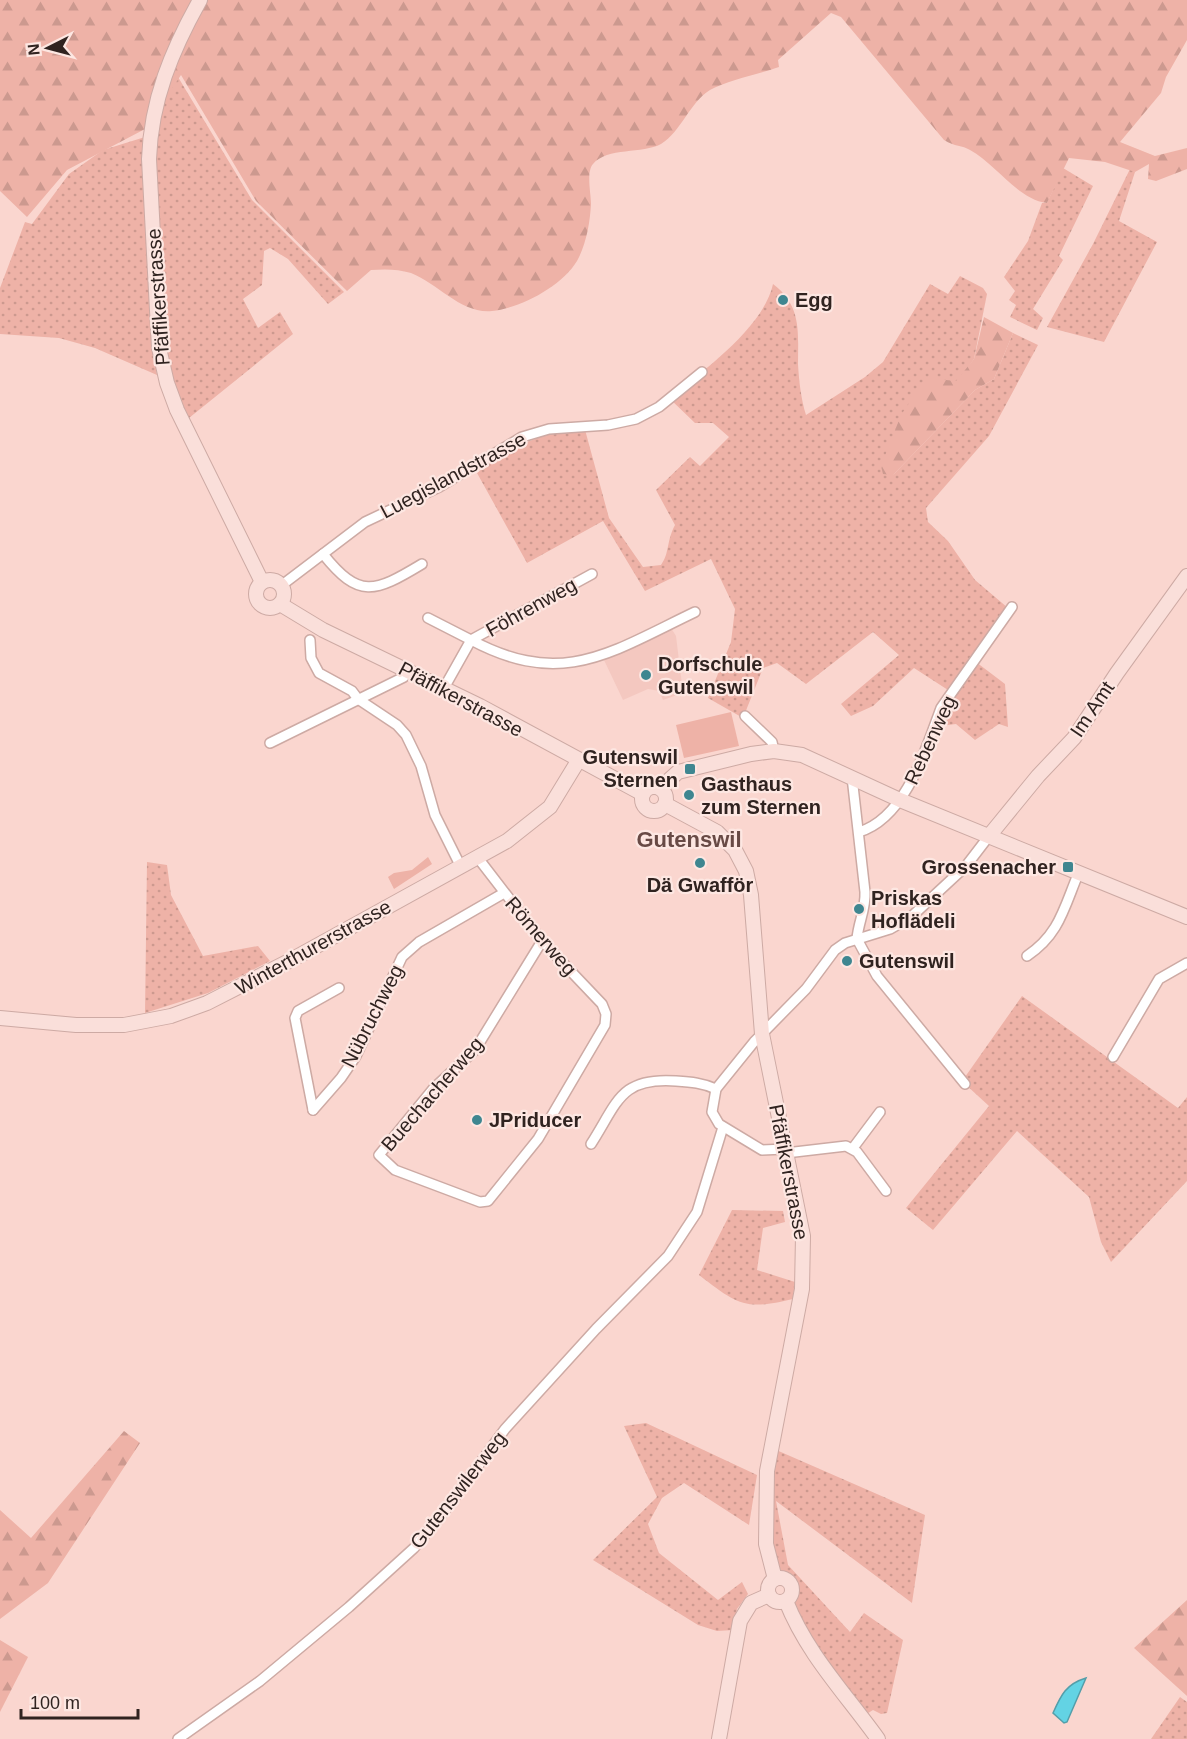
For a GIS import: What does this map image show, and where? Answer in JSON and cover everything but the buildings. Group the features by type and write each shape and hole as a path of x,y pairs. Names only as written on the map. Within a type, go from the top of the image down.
{"main road":[{"name":"Pfäffikerstrasse","path":"200,0 167,66 155,105 150,133 149,159 157,329 161,361 171,396 261,582 256,592 260,604 270,608 280,604 323,630 409,670 643,794"},
{"name":"Im Amt","path":"989,836 1038,776 1074,738 1117,673 1187,576"},
{"path":"261,582 273,579 282,585 284,591 280,604"},
{"path":"660,788 665,794 665,804 658,811 648,810 642,803 643,794 650,788 660,788 678,772 774,751 802,755 852,783 1187,917"},
{"name":"Winterthurerstrasse","path":"0,1018 108,1026 149,1021 186,1011 274,969 478,858 539,818 557,798 578,761"},
{"name":"Pfäffikerstrasse","path":"665,804 717,832 735,850 746,871 751,895 762,1034 802,1228 804,1267 767,1471 766,1544 775,1579 785,1579 792,1586 792,1593 786,1601"},
{"path":"775,1579 768,1587 769,1594 774,1600 786,1601 795,1625 811,1652 878,1739"},
{"path":"719,1739 740,1621 751,1603 769,1594"}],"street":[{"name":"Luegislandstrasse","path":"282,585 372,518 456,478 522,437 549,429 608,425 636,419 659,407 702,372"},
{"path":"323,554 345,580 364,587 394,579 422,564"},
{"name":"Föhrenweg","path":"471,640 592,574"},
{"name":"Rebenweg","path":"860,832 876,825 898,802 928,746 941,708 1012,607"},
{"path":"428,618 499,654 525,662 573,663 606,655 695,612"},
{"path":"310,640 311,658 320,673 352,691 358,699 397,725 406,735 421,766 439,826 461,867"},
{"path":"444,688 471,640"},
{"path":"270,743 404,677 409,670"},
{"path":"745,716 772,742 774,751"},
{"path":"852,783 860,832 866,903 856,939 877,976 954,1074 965,1084"},
{"path":"886,1191 852,1148 834,1145 785,1151 762,1150 723,1127 716,1121 712,1112 716,1089 762,1034 806,989 835,950 856,939 890,929 921,910 976,855 989,836"},
{"name":"Römerweg","path":"378,1155 395,1170 480,1202 488,1201 538,1138 605,1025 606,1012 602,1004 542,941 478,858"},
{"path":"1027,957 1046,944 1065,910 1079,872"},
{"name":"Nübruchweg","path":"339,988 298,1011 295,1018 313,1110 352,1062 402,957 419,942 504,893"},
{"name":"Buechacherweg","path":"378,1155 433,1089 475,1050 542,941"},
{"path":"1113,1057 1158,979 1187,963"},
{"path":"591,1144 622,1096 637,1083 655,1079 703,1083 716,1089"},
{"path":"852,1148 880,1112"},
{"name":"Gutenswilerweg","path":"178,1739 260,1681 357,1600 414,1548 444,1512 505,1429 596,1329 656,1270 684,1235 703,1197 723,1127"}],"shaded area":[{"name":"Dorfschule Gutenswil","path":"671,628 676,636 683,693 663,700 659,691 648,689 623,700 604,660"}],"green space":[{"path":"0,0 1187,0 1187,40 1166,77 1161,93 1120,142 1155,156 1187,148 1187,169 1156,181 1148,179 1149,164 1135,172 1105,162 1069,158 1047,203 1036,200 1016,188 980,156 967,148 944,140 841,17 831,13 778,60 779,67 726,83 703,95 668,139 661,144 607,155 593,164 589,183 591,204 589,226 577,261 561,279 540,294 503,309 481,311 460,303 411,273 401,271 371,270 347,291 256,201 181,75 145,129 67,170 27,217 0,191"},
{"path":"172,67 252,200 344,292 328,304 288,259 270,248 264,251 262,285 243,299 258,328 280,312 293,334 189,418 170,380 164,350 155,168 156,133"},
{"path":"145,137 153,344 157,375 95,348 59,338 0,334 0,288 25,222 32,224 69,174 103,150"},
{"path":"1063,168 1093,186 1059,256 1063,260 1033,309 1043,318 1037,330 1010,317 1016,305 1009,300 1015,291 1004,277 1028,241 1042,203 1047,203"},
{"path":"1130,169 1135,172 1119,221 1157,242 1104,342 1047,327 1093,244"},
{"path":"960,276 983,288 987,294 974,359 893,475 975,390 994,379 1013,333 1038,345 989,436 926,508 928,522 948,541 975,580 1008,608 976,662 1005,684 1008,727 999,724 975,740 956,724 940,726 948,690 914,668 873,706 851,716 841,704 899,655 873,632 806,684 777,663 763,668 743,718 708,698 731,642 735,609 711,559 645,591 603,521 527,563 477,473 504,454 528,442 584,426 609,518 643,567 661,565 675,525 656,490 690,457 700,466 729,437 713,423 695,423 669,398 714,362 745,332 758,316 773,284 789,301 794,311 798,330 799,377 806,415 865,377 883,362 930,284 948,294"},
{"path":"984,317 1013,333 994,379 975,390 893,475 883,474 881,466 901,415 926,378 956,381 974,359"},
{"path":"731,712 739,746 684,758 676,725"},
{"path":"428,857 432,864 394,889 388,877 394,873 412,870"},
{"path":"147,862 167,865 171,895 203,956 258,946 270,961 208,993 145,1013"},
{"path":"1022,996 1178,1108 1187,1097 1187,1181 1111,1262 1101,1242 1089,1197 1017,1131 933,1230 906,1208 989,1106 965,1084 965,1077"},
{"path":"732,1210 783,1211 785,1222 763,1228 757,1270 795,1282 793,1299 763,1304 742,1302 723,1293 699,1275"},
{"path":"646,1423 757,1475 749,1525 684,1483 662,1498 648,1524 659,1553 718,1600 742,1582 748,1594 737,1609 733,1630 717,1631 698,1625 593,1560 657,1497 624,1426"},
{"path":"124,1431 140,1443 48,1583 0,1619 0,1510 31,1538"},
{"path":"774,1449 925,1515 912,1603 776,1501 788,1565 850,1632 864,1613 903,1640 887,1713 881,1714 873,1710 865,1715 820,1659 794,1604 797,1594 796,1582 777,1567 771,1530"},
{"path":"1187,1600 1187,1696 1134,1648"},
{"path":"0,1640 28,1657 0,1712"},
{"path":"1180,1697 1187,1702 1187,1739 1151,1739"}],"water":[{"path":"1086,1678 1067,1722 1064,1723 1053,1713 1065,1691 1074,1683"}],"place":[{"name":"Egg","path":"783,300"},
{"name":"Dorfschule Gutenswil","path":"646,675"},
{"name":"Gutenswil Sternen","path":"690,769"},
{"name":"Gasthaus zum Sternen","path":"689,795"},
{"name":"Dä Gwafför","path":"700,863"},
{"name":"Grossenacher","path":"1068,867"},
{"name":"Priskas Hoflädeli","path":"859,909"},
{"name":"Gutenswil","path":"847,961"},
{"name":"JPriducer","path":"477,1120"}],"district":[{"name":"Gutenswil","path":"689,839"}]}
